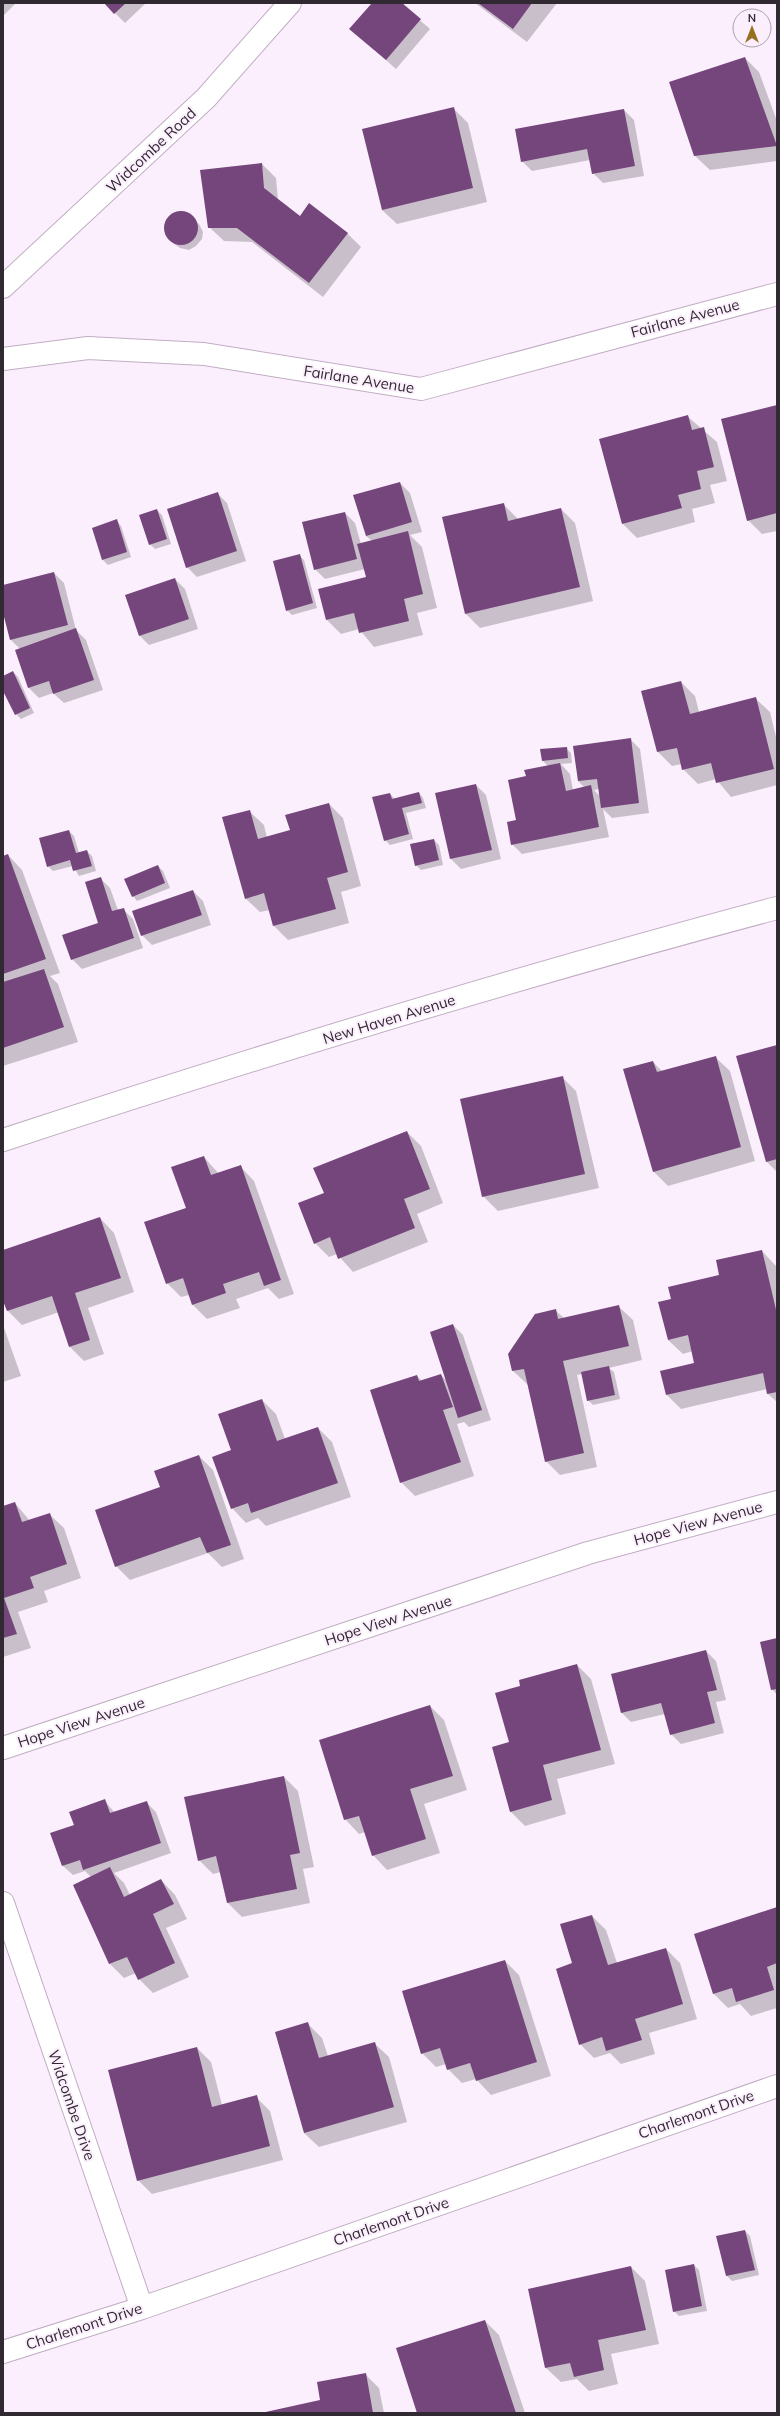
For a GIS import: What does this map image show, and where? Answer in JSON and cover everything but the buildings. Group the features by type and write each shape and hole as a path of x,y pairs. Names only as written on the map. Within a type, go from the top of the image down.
{"street":[{"name":"Widcombe Road","path":"3,287 206,98 290,3"},
{"name":"Fairlane Avenue","path":"3,359 88,348 204,354 420,389 777,294"},
{"name":"New Haven Avenue","path":"3,1140 207,1073 627,948 777,908"},
{"name":"Hope View Avenue","path":"3,1748 588,1553 777,1502"},
{"name":"Widcombe Drive","path":"3,1903 142,2308"},
{"name":"Charlemont Drive","path":"3,2352 142,2308 777,2086"}]}
